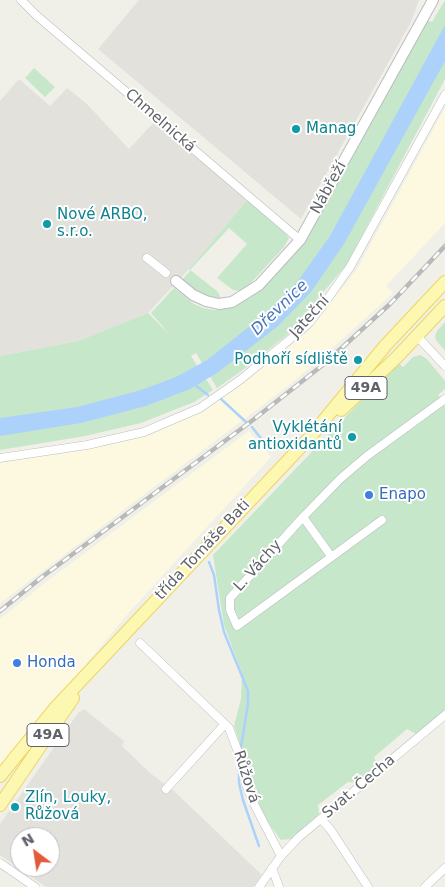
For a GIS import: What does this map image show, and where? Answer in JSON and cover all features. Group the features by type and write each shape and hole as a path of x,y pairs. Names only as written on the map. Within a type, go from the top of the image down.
{"main road":[{"name":"třída Tomáše Bati","path":"0,776 56,707 311,436 405,324 445,282"},
{"name":"třída Tomáše Bati","path":"311,436 359,394 445,306"},
{"path":"405,324 417,336"},
{"name":"třída Tomáše Bati","path":"0,805 95,665"}],"street":[{"name":"Nábřeží","path":"176,281 193,295 219,304 232,302 259,285 300,240 433,0"},
{"name":"Chmelnická","path":"23,2 36,16 300,240"},
{"name":"Jateční","path":"0,458 87,445 144,432 200,408 240,380 286,343 309,323 350,268 445,95"},
{"path":"147,258 166,273"},
{"path":"417,336 445,366"},
{"name":"L. Váchy","path":"382,520 237,626 230,610 230,598 303,517 340,479 366,456 445,399"},
{"path":"303,517 331,556"},
{"name":"Růžová","path":"140,643 225,724 234,740 252,802 276,862 279,887"},
{"name":"Svat. Čecha","path":"259,887 276,862 321,819 445,715"},
{"path":"166,789 225,724"},
{"path":"321,819 330,829 368,887"},
{"path":"0,863 34,887"},
{"path":"425,887 445,868"}],"shaded area":[{"path":"139,0 419,0 411,22 301,219 98,49"},
{"path":"19,79 50,106 67,88 86,103 129,149 156,120 248,199 189,269 148,313 78,341 0,356 0,101"},
{"path":"445,108 445,223 386,286 393,293 284,389 0,603 0,453 87,440 140,428 188,409 250,374 298,336 305,334 356,271"},
{"path":"249,431 271,457 131,610 0,767 0,619 46,582"},
{"path":"84,709 124,741 122,746 150,773 174,791 262,875 253,887 46,887 32,877 60,877 60,827 10,827 10,862 0,855 0,824 78,713"}],"green space":[{"path":"445,0 445,79 347,264 288,334 217,388 196,353 191,356 213,390 194,402 141,423 85,436 0,450 0,356 78,341 148,313 171,336 151,313 174,288 194,304 215,310 231,308 251,297 259,290 304,237 342,177 427,20 432,22"},
{"path":"34,68 55,87 45,97 25,78"},
{"path":"248,199 283,230 289,238 284,247 247,287 241,291 233,290 217,278 247,244 229,228 190,270 217,291 221,298 207,296 195,291 182,280 190,271 189,269"},
{"path":"445,322 445,351 435,336"},
{"path":"420,355 427,359 445,381 445,389 438,395 445,406 445,710 416,734 407,729 374,757 378,766 356,783 348,782 318,805 319,814 291,839 281,840 262,814 249,766 244,757 234,726 241,699 242,673 224,625 213,555 398,362 403,367 413,357"}],"water":[{"name":"Dřevnice","path":"445,25 445,61 344,244 311,292 277,327 217,373 190,389 146,406 81,423 0,436 0,418 77,407 141,390 176,377 207,360 265,314 298,281 330,236"}],"waterway":[{"path":"195,385 208,395"},
{"path":"221,399 246,422"},
{"path":"252,427 263,441"},
{"path":"209,562 214,575 224,632 248,691 248,704 241,747"},
{"path":"239,761 239,783 259,846"}],"railway":[{"path":"0,611 42,577 253,420 324,364 390,304 445,246"}],"place":[{"name":"Manag","path":"296,129"},
{"name":"Nové ARBO, s.r.o.","path":"47,224"},
{"name":"Podhoří sídliště","path":"358,360"},
{"name":"Vyklétání antioxidantů","path":"352,437"},
{"name":"Enapo","path":"369,495"},
{"name":"Honda","path":"17,663"},
{"name":"Zlín, Louky, Růžová","path":"15,807"}]}
